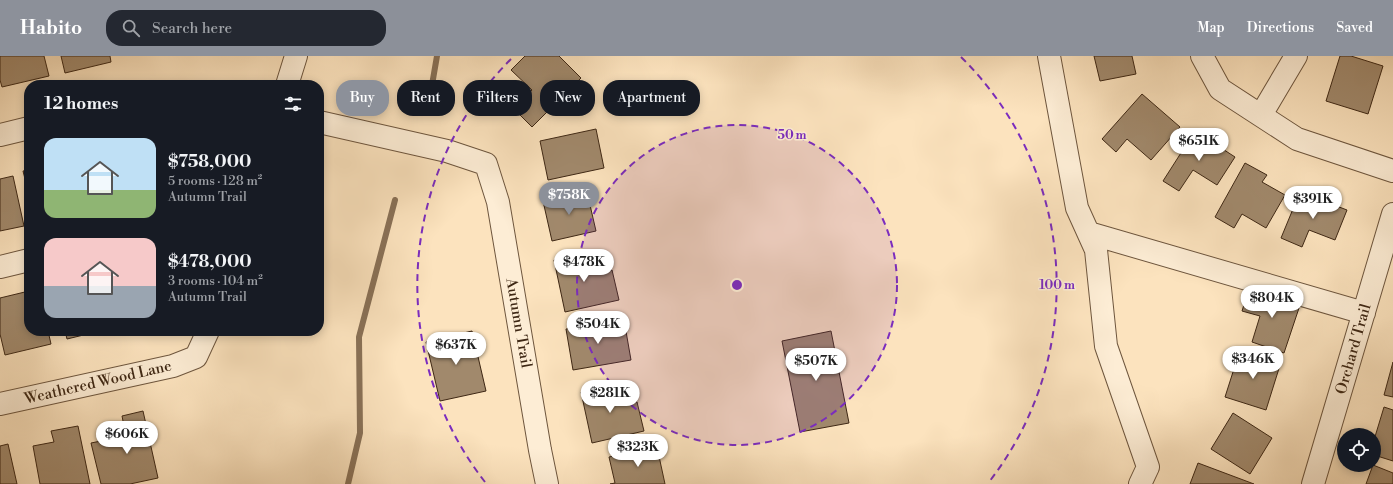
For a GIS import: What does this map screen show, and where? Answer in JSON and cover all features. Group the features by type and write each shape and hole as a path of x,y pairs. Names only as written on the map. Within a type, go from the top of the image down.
{"street":[{"path":"289,80 296,56"},
{"path":"1049,56 1077,208 1096,250 1106,346 1148,467 1140,484"},
{"path":"1202,56 1220,89 1297,139 1393,171"},
{"path":"1261,115 1296,56"},
{"name":"Autumn Trail","path":"324,123 447,151 486,164 498,202 547,484"},
{"path":"0,135 24,129"},
{"name":"Orchard Trail","path":"1313,484 1393,214"},
{"path":"1089,233 1364,313"},
{"path":"0,268 24,261"},
{"name":"Weathered Wood Lane","path":"0,404 173,366 196,357 206,336"}],"building":[{"path":"0,56 44,56 49,76 32,80 24,80 24,82 2,87 0,80"},
{"path":"61,56 110,56 111,62 65,73"},
{"path":"525,56 559,56 581,78 579,80 540,80 540,116 543,116 532,127 521,116 532,116 532,80 522,80 511,70"},
{"path":"1094,56 1132,56 1136,74 1100,81"},
{"path":"1340,56 1351,56 1383,66 1368,114 1326,101"},
{"path":"1142,94 1180,127 1151,160 1127,139 1116,152 1102,139"},
{"path":"596,129 604,168 548,180 540,141"},
{"path":"1195,131 1235,157 1217,185 1193,170 1179,191 1163,181"},
{"path":"1245,163 1267,175 1262,182 1285,195 1266,228 1242,214 1234,228 1215,217"},
{"path":"13,176 24,226 0,231 0,179"},
{"path":"587,192 596,231 552,241 543,201"},
{"path":"1300,192 1347,210 1335,240 1309,230 1302,247 1281,238"},
{"path":"593,252 597,274 612,270 619,300 565,312 554,260"},
{"path":"1249,289 1300,305 1284,353 1252,342 1260,316 1242,311"},
{"path":"24,292 24,336 49,336 51,344 5,355 0,334 0,298"},
{"path":"624,320 631,360 573,370 566,329"},
{"path":"472,331 486,391 440,401 426,342"},
{"path":"831,331 849,423 800,432 782,341"},
{"path":"66,336 79,336 67,339"},
{"path":"1240,350 1281,362 1266,410 1225,397"},
{"path":"1393,362 1393,397 1384,395"},
{"path":"617,384 622,405 637,402 644,431 592,443 581,392"},
{"path":"1384,407 1393,410 1393,461 1381,457 1381,428 1378,428"},
{"path":"143,411 158,478 130,484 101,484 91,443 126,436 122,416"},
{"path":"1233,413 1272,438 1250,474 1211,449"},
{"path":"78,426 90,484 40,484 33,446 54,442 51,431"},
{"path":"8,444 17,484 0,484 0,446"},
{"path":"657,447 665,484 610,484 615,483 609,457"},
{"path":"1198,463 1254,484 1190,484"},
{"path":"1381,468 1393,473 1393,484 1366,484 1370,472 1381,472"}],"waterway":[{"path":"433,80 437,56"},
{"path":"348,484 360,433 359,337 395,200"}]}
